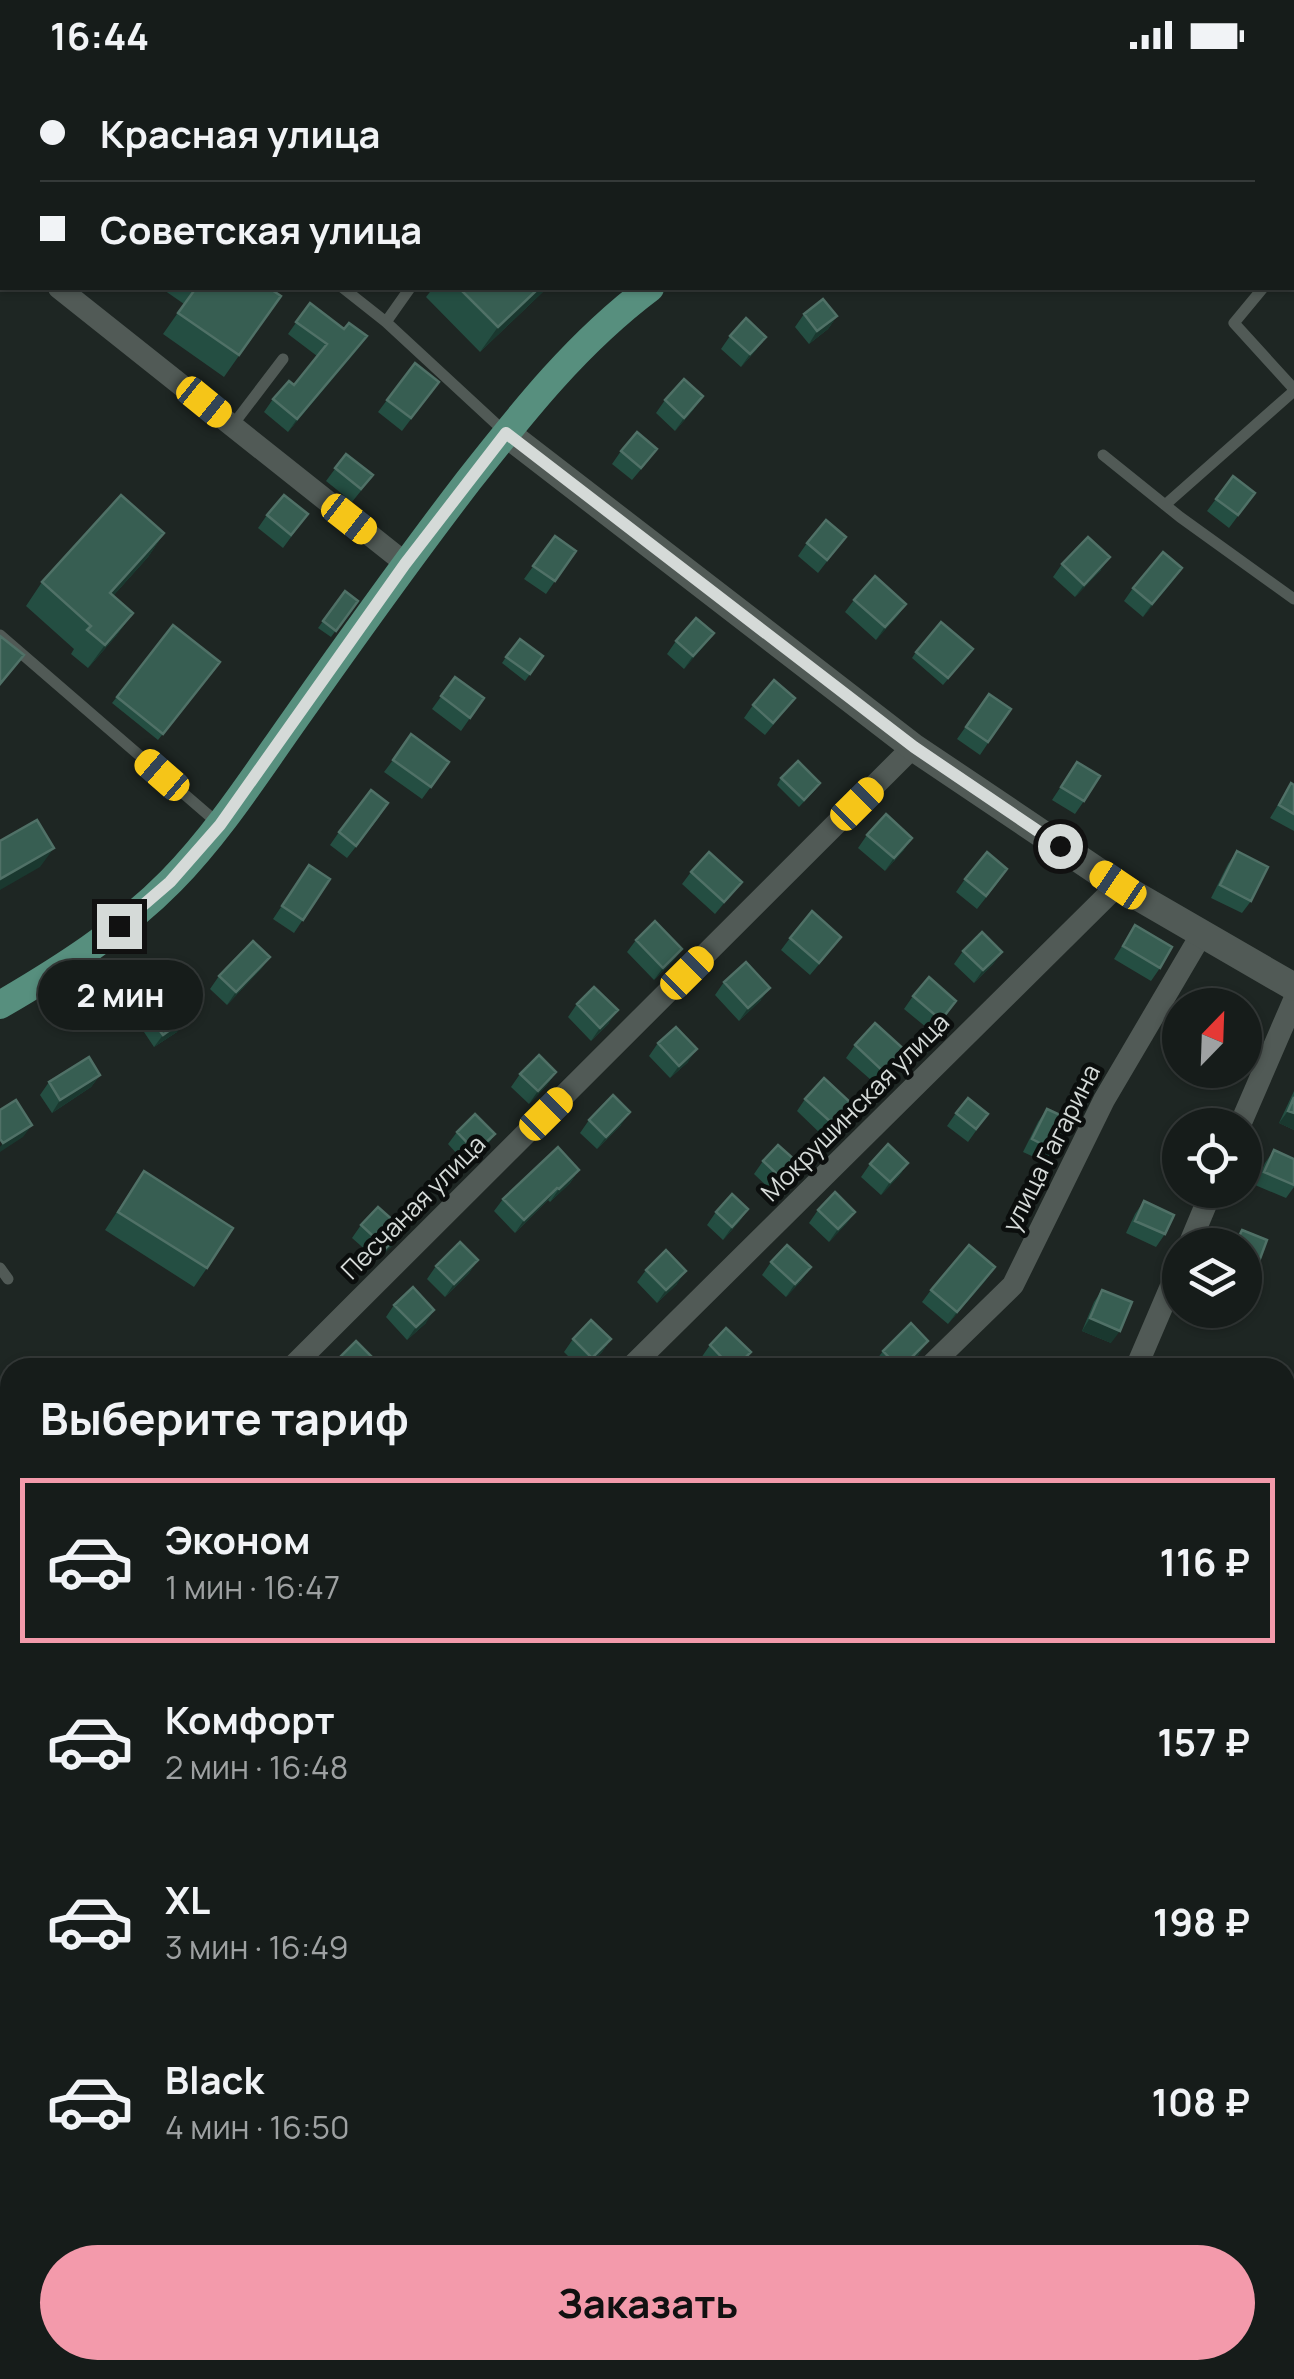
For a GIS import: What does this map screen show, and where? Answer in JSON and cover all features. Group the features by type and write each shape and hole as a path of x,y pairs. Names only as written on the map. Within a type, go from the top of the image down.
{"main road":[{"path":"0,1004 33,986 119,926 170,882 220,825 405,564 547,382 648,290"}],"street":[{"path":"62,290 405,564"},
{"path":"506,433 914,747 1118,885 1294,987"},
{"name":"Песчаная улица","path":"300,1358 914,747"},
{"name":"Мокрушинская улица","path":"640,1358 1118,885"},
{"name":"улица Гагарина","path":"938,1358 1013,1285 1104,1100 1201,935"},
{"path":"1247,1108 1294,1000"},
{"path":"1140,1358 1162,1307"}],"lane":[{"path":"345,290 386,322 506,433"},
{"path":"386,322 409,290"},
{"path":"1165,504 1294,390 1234,323 1261,290"},
{"path":"232,426 283,359"},
{"path":"1103,455 1294,599"},
{"path":"0,635 220,825"},
{"path":"0,1268 8,1279"}],"building":[{"path":"195,290 272,290 281,296 239,355 178,313"},
{"path":"461,290 537,290 498,327"},
{"path":"823,299 837,316 817,331 804,314"},
{"path":"310,303 344,329 349,323 367,336 297,419 273,399 289,381 294,385 327,344 296,322"},
{"path":"746,318 766,337 750,354 730,336"},
{"path":"415,363 439,382 411,418 387,400"},
{"path":"684,379 703,396 684,418 665,400"},
{"path":"637,432 657,449 641,468 621,451"},
{"path":"346,454 373,475 361,489 335,468"},
{"path":"1233,476 1255,493 1238,515 1216,499"},
{"path":"121,495 164,533 110,593 133,613 105,645 87,630 91,626 42,582"},
{"path":"284,495 308,514 291,535 267,515"},
{"path":"826,520 846,537 827,560 807,543"},
{"path":"555,536 576,551 555,581 533,566"},
{"path":"1088,537 1110,557 1084,585 1062,564"},
{"path":"1163,552 1182,568 1152,604 1133,588"},
{"path":"875,576 906,604 885,627 854,600"},
{"path":"345,591 358,601 336,631 323,621"},
{"path":"696,618 714,633 693,656 676,641"},
{"path":"941,622 973,649 948,678 916,652"},
{"path":"173,625 220,662 163,734 117,697"},
{"path":"0,636 24,655 0,684"},
{"path":"520,639 543,656 530,674 506,657"},
{"path":"455,677 484,698 470,718 441,696"},
{"path":"774,680 795,698 773,723 753,705"},
{"path":"989,694 1011,709 988,742 966,727"},
{"path":"411,734 449,762 431,787 393,760"},
{"path":"798,761 820,783 804,800 781,778"},
{"path":"1077,762 1100,776 1084,801 1061,787"},
{"path":"1291,783 1294,785 1294,814 1279,805"},
{"path":"371,790 388,803 356,846 339,832"},
{"path":"886,814 912,838 894,858 867,835"},
{"path":"37,820 54,848 0,879 0,841"},
{"path":"1237,851 1268,867 1251,901 1220,885"},
{"path":"709,852 742,882 724,902 691,872"},
{"path":"987,852 1007,869 986,896 965,879"},
{"path":"309,865 330,879 303,920 282,906"},
{"path":"812,911 841,937 819,963 790,938"},
{"path":"655,921 682,949 663,968 636,940"},
{"path":"1135,925 1172,947 1160,968 1123,946"},
{"path":"982,932 1002,952 983,970 963,951"},
{"path":"253,941 270,957 236,992 219,976"},
{"path":"746,962 770,988 748,1008 724,982"},
{"path":"929,977 956,1001 941,1020 913,996"},
{"path":"594,987 618,1010 600,1028 577,1004"},
{"path":"175,1004 185,1019 163,1035 152,1020"},
{"path":"875,1023 907,1052 887,1075 855,1045"},
{"path":"676,1027 697,1049 679,1066 658,1043"},
{"path":"539,1055 556,1072 538,1091 520,1074"},
{"path":"89,1057 100,1075 60,1100 49,1082"},
{"path":"824,1078 852,1104 833,1124 805,1099"},
{"path":"613,1095 630,1112 606,1137 589,1120"},
{"path":"968,1098 988,1114 976,1129 956,1113"},
{"path":"16,1100 32,1125 3,1143 0,1110"},
{"path":"1047,1109 1069,1119 1054,1150 1032,1139"},
{"path":"475,1114 495,1134 476,1152 457,1132"},
{"path":"888,1144 908,1163 890,1182 870,1164"},
{"path":"778,1145 795,1160 780,1177 763,1161"},
{"path":"558,1147 579,1170 524,1220 503,1199"},
{"path":"1274,1150 1294,1159 1294,1185 1264,1172"},
{"path":"144,1171 233,1228 207,1268 118,1212"},
{"path":"835,1192 855,1212 838,1229 818,1210"},
{"path":"732,1194 748,1209 732,1227 716,1212"},
{"path":"1144,1201 1174,1215 1162,1233 1135,1221"},
{"path":"378,1207 404,1230 386,1248 361,1225"},
{"path":"460,1242 478,1260 454,1284 436,1266"},
{"path":"787,1245 811,1267 795,1284 771,1262"},
{"path":"969,1245 995,1267 957,1312 931,1290"},
{"path":"666,1250 686,1271 666,1290 646,1270"},
{"path":"413,1287 434,1310 416,1327 394,1305"},
{"path":"1102,1290 1132,1302 1120,1331 1090,1318"},
{"path":"591,1320 611,1339 592,1358 573,1339"},
{"path":"911,1323 928,1341 911,1358 890,1358 883,1351"},
{"path":"726,1328 751,1352 745,1358 722,1358 710,1345"},
{"path":"356,1341 371,1356 369,1358 339,1358"}],"route":[{"path":"119,926 170,882 220,825 405,564 506,433 914,747 1060,846"}]}
